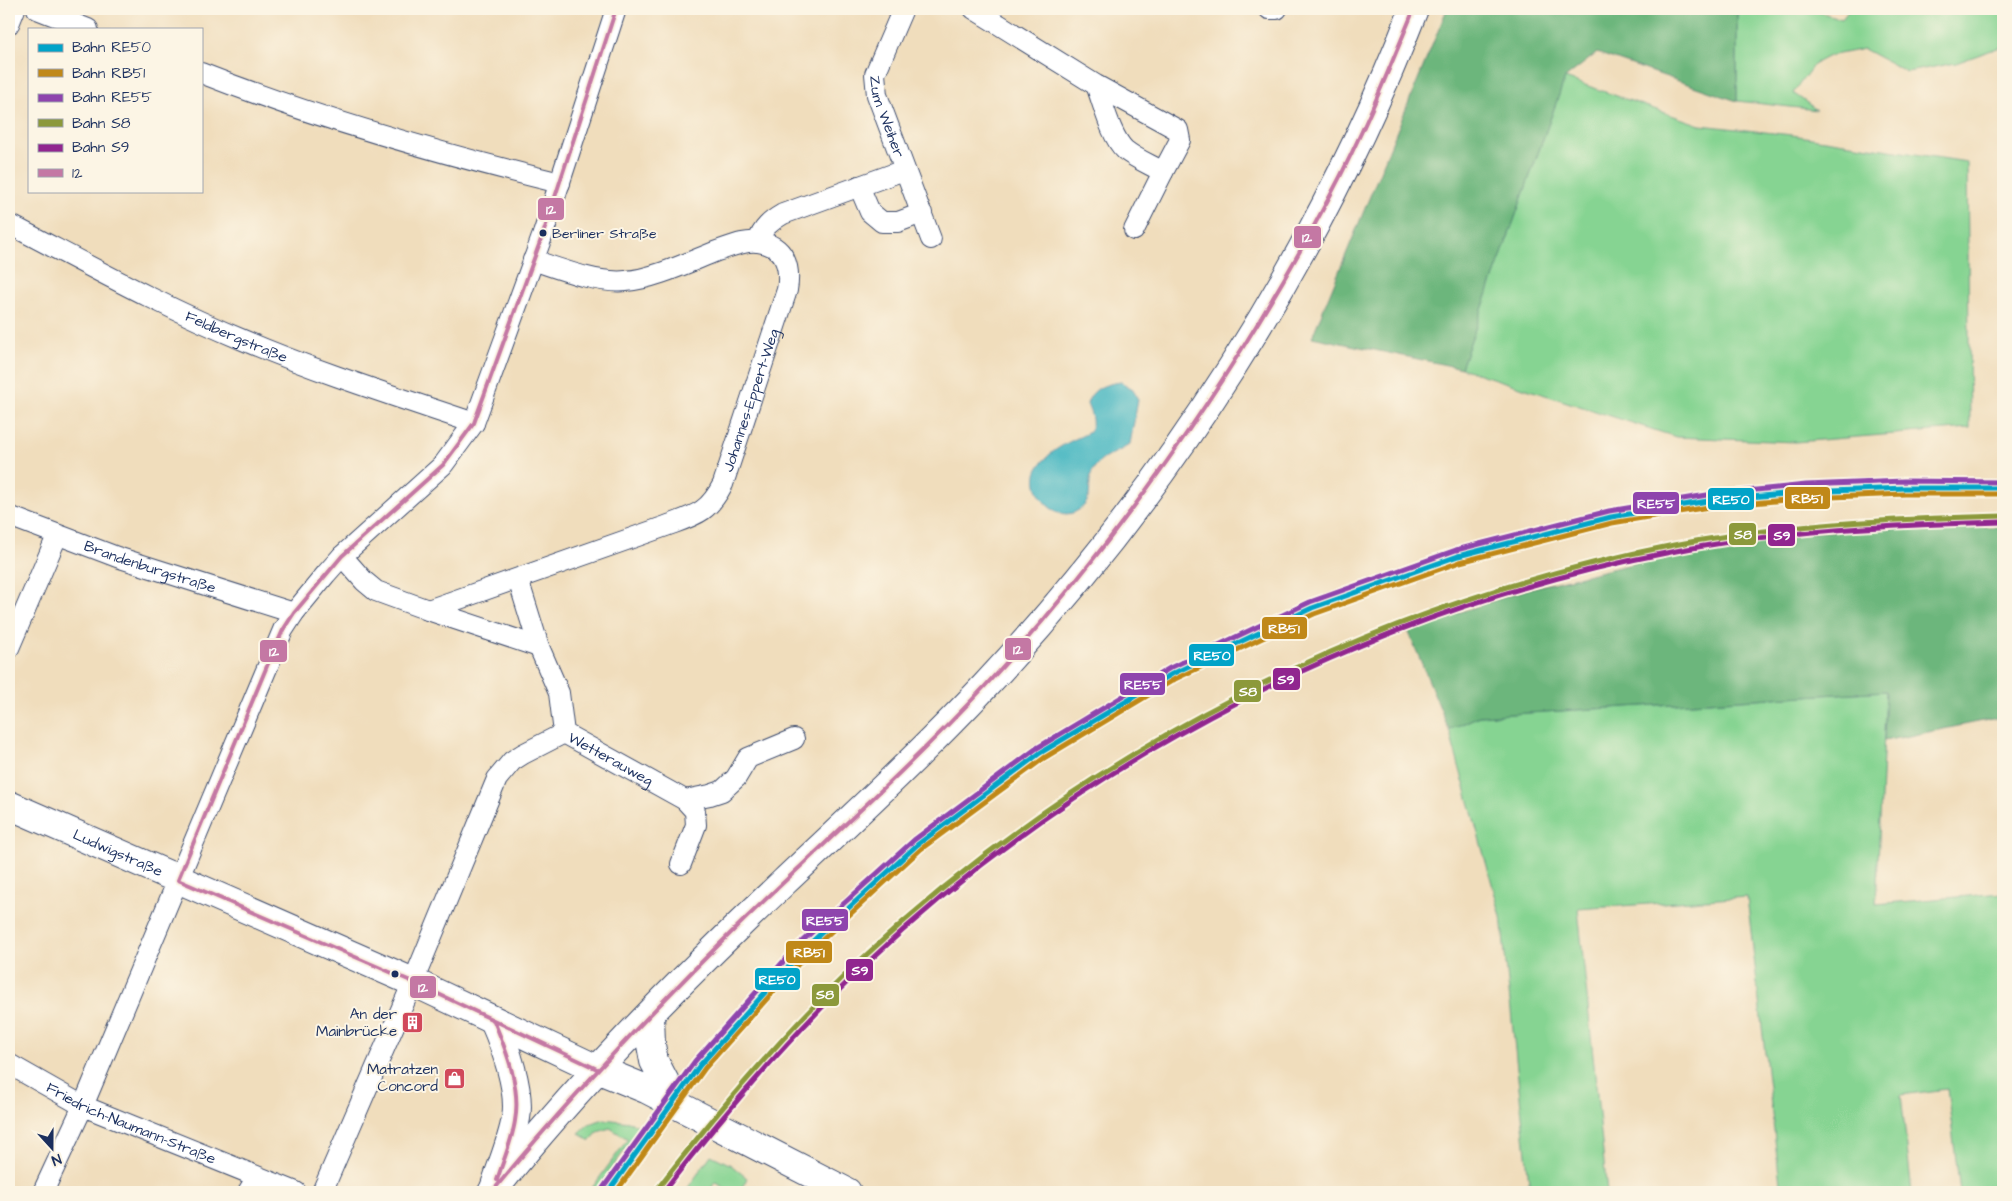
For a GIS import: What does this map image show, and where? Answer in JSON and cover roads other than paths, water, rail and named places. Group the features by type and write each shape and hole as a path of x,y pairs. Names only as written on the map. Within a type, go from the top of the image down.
{"main road":[{"path":"493,1191 597,1069 650,1014 781,885 873,799 984,687 1053,608 1125,519 1206,408 1278,293 1358,140 1392,68 1414,9"},
{"name":"Ludwigstraße","path":"9,805 413,982 677,1105 847,1192"},
{"path":"650,1014 651,1044 654,1061 677,1105"},
{"path":"493,1191 516,1117 513,1080 509,1060 494,1021"}],"street":[{"path":"9,24 15,9"},
{"path":"37,9 85,28"},
{"path":"43,1192 83,1106 267,666 284,630 294,613 342,556 432,476 453,454 474,423 483,404 560,183 616,9"},
{"name":"Zum Weiher","path":"904,9 878,66 875,83 877,95 931,239"},
{"path":"974,9 1096,85 1178,130 1180,140 1134,230"},
{"path":"1269,9 1277,9"},
{"path":"202,73 243,89 398,140 455,157 560,183"},
{"path":"1096,85 1121,146 1163,172"},
{"name":"Zum Weiher","path":"758,242 760,233 774,219 783,214 904,170"},
{"path":"859,186 870,212 882,222 898,222 922,213"},
{"name":"Feldbergstraße","path":"9,224 156,300 242,340 331,374 474,423"},
{"path":"533,260 606,281 630,281 736,244 758,242"},
{"name":"Johannes-Eppert-Weg","path":"428,610 683,520 712,503 723,484 787,290 789,268 786,260 770,246 758,242"},
{"name":"Brandenburgstraße","path":"9,516 117,558 294,613"},
{"path":"9,648 57,536"},
{"path":"342,556 364,581 376,591 539,647"},
{"name":"Wetterauweg","path":"518,579 539,647 559,693 564,733 685,800"},
{"path":"322,1192 413,982 497,780 512,762 523,754 564,733"},
{"path":"685,800 722,791 736,778 748,758 794,739"},
{"path":"681,864 696,825 695,811 685,800"},
{"name":"Friedrich-Naumann-Straße","path":"9,1064 83,1106 253,1185"},
{"path":"253,1185 296,1192"}],"water":[{"path":"1121,382 1133,389 1138,400 1130,444 1095,467 1090,479 1089,497 1082,507 1075,512 1059,513 1045,503 1040,495 1035,479 1037,471 1052,453 1088,433 1092,426 1092,419 1087,404 1092,394 1100,388"}],"rail line":[{"name":"RE55","path":"603,1188 695,1061 799,944 914,840 1037,748 1170,668 1310,602 1456,550 1609,511 1707,495 1806,485 1904,481 2003,482"},
{"name":"RE50","path":"608,1192 700,1065 804,949 917,845 1040,753 1172,674 1312,608 1458,556 1611,517 1708,501 1806,492 1905,488 2003,488"},
{"name":"RB51","path":"616,1192 705,1068 808,953 921,849 1044,758 1175,679 1314,614 1460,562 1612,523 1709,507 1807,498 1905,494 2003,494"},
{"name":"S8","path":"655,1192 729,1100 808,1012 864,957 951,882 1043,813 1140,750 1240,695 1344,646 1452,605 1562,571 1674,545 1756,532 1879,521 2003,516"},
{"name":"S9","path":"663,1192 735,1103 785,1046 865,965 952,889 1044,819 1141,756 1242,700 1346,651 1454,610 1564,576 1676,551 1757,538 1880,527 2003,522"}],"place":[{"name":"Berliner Straße","path":"543,233"},
{"name":"An der Mainbrücke","path":"413,1023"},
{"name":"Matratzen Concord","path":"454,1078"}]}
